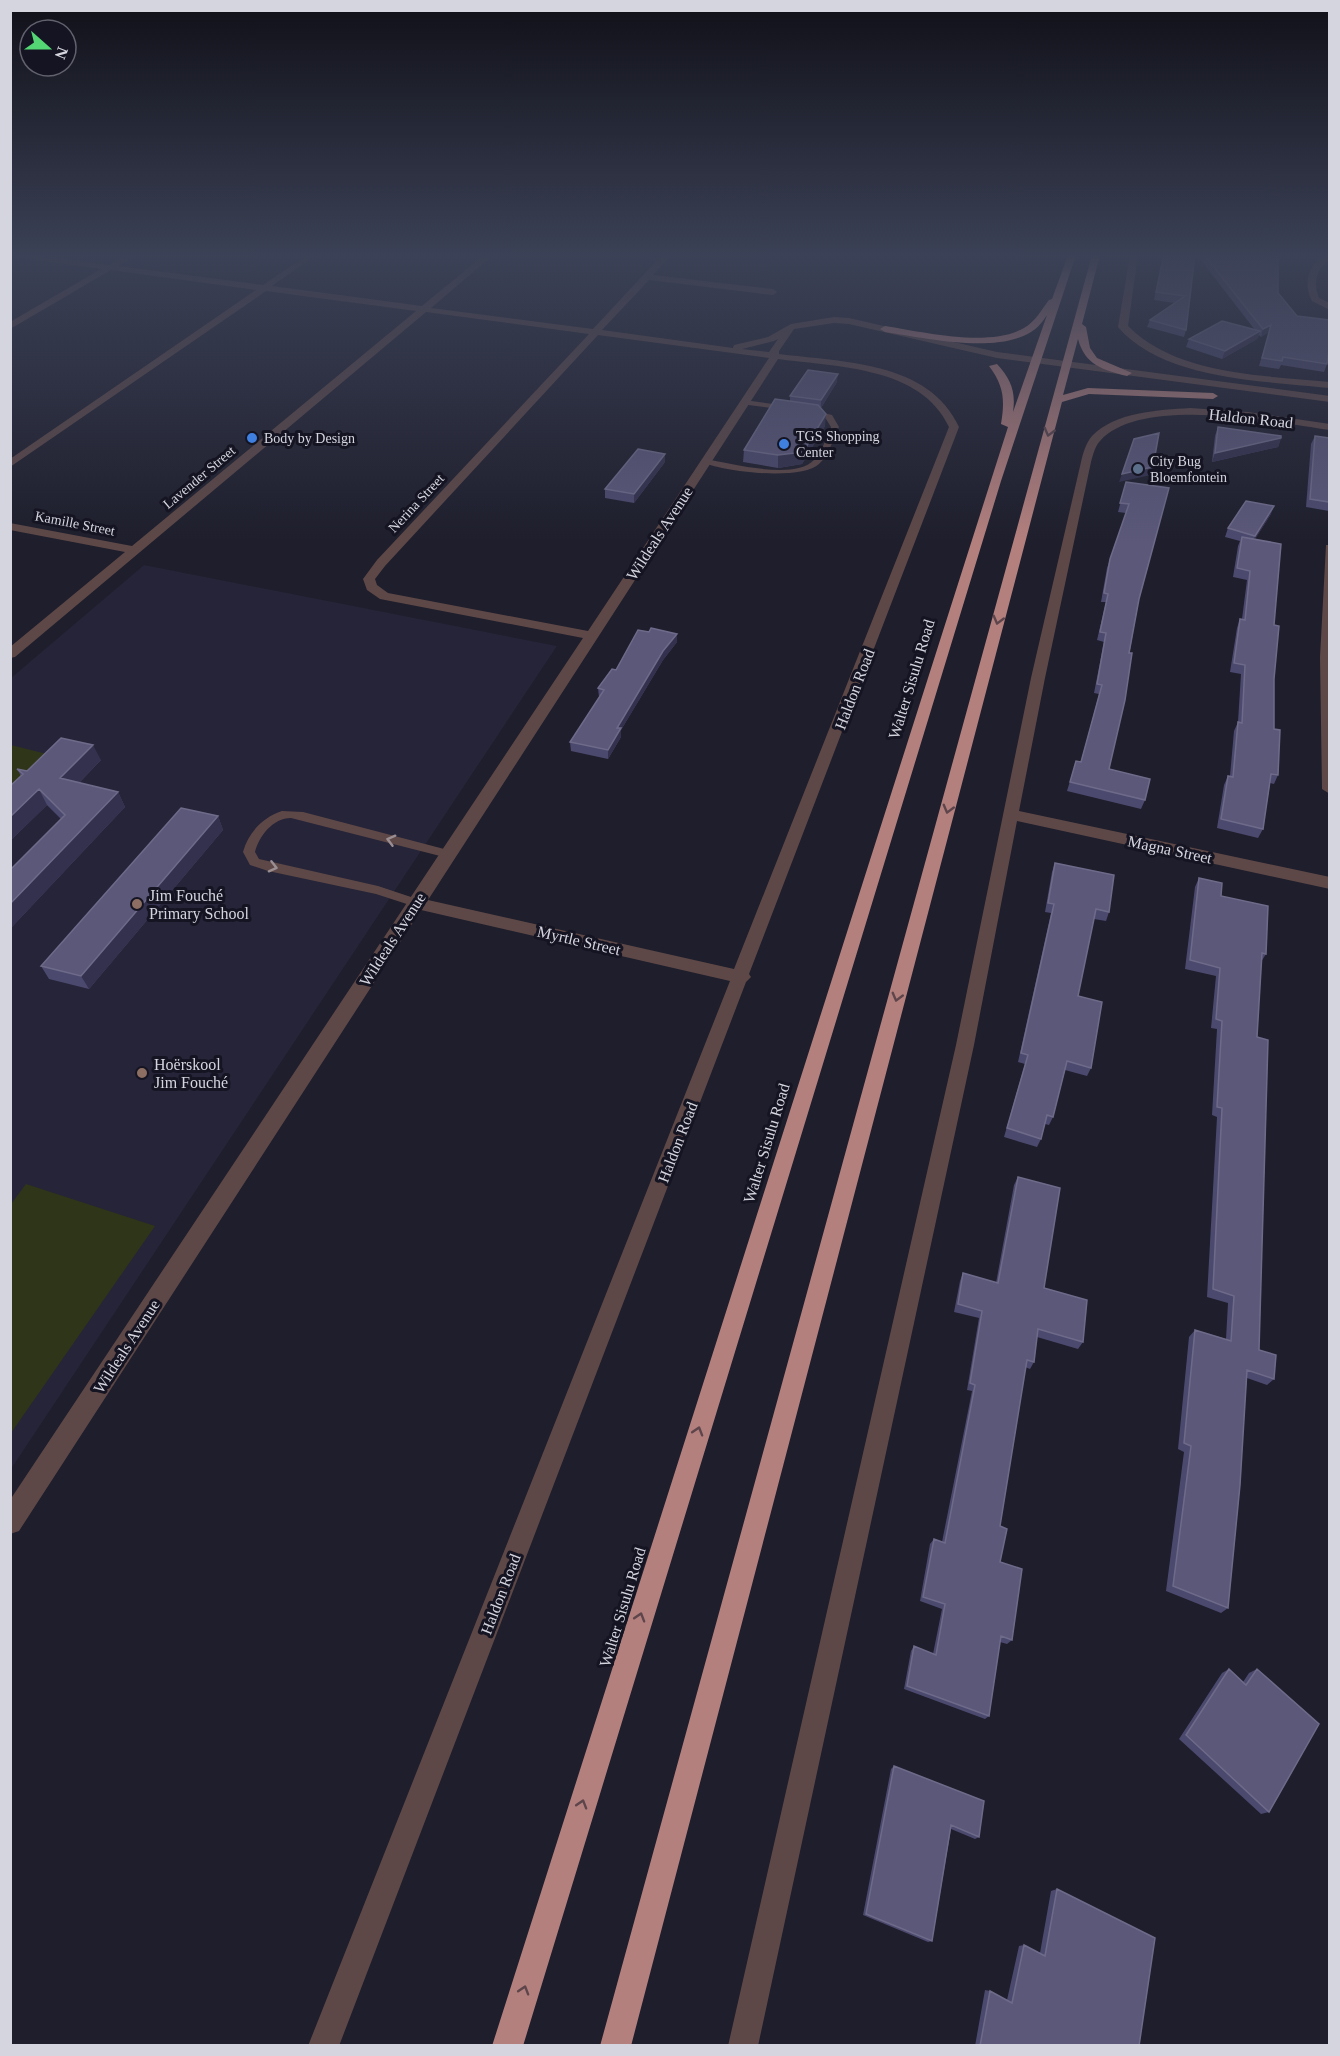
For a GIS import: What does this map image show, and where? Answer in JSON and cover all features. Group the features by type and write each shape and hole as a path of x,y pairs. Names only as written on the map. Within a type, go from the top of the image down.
{"highway":[{"name":"Walter Sisulu Road","path":"615,2046 1058,400 1045,371 1049,351"},
{"name":"Walter Sisulu Road","path":"507,2046 995,482 1045,371 1058,351"},
{"path":"1087,351 1093,361 1103,367 1127,373"},
{"path":"989,365 1007,382 1010,397 995,482"},
{"path":"1058,400 1088,391 1219,396"}],"street":[{"path":"10,464 173,351"},
{"name":"Lavender Street","path":"10,654 374,351"},
{"name":"Nerina Street","path":"576,351 381,562 369,579 371,587 384,596 592,636"},
{"name":"Haldon Road","path":"323,2046 742,977 954,427 948,410 936,398 917,385 865,368 728,351"},
{"path":"774,351 775,357 785,351"},
{"path":"800,351 814,361"},
{"path":"973,351 1045,371"},
{"path":"1155,351 1200,368 1329,385"},
{"name":"Wildeals Avenue","path":"10,1522 775,357"},
{"path":"989,365 1045,371 1127,373 1329,399"},
{"path":"1102,381 1219,396"},
{"name":"Haldon Road","path":"743,2046 965,1045 1010,814 1083,473 1095,439 1107,430 1128,421 1176,412 1231,415 1329,427"},
{"name":"Kamille Street","path":"10,526 134,550"},
{"path":"1329,548 1329,789"},
{"name":"Magna Street","path":"1010,814 1329,884"},
{"name":"Myrtle Street","path":"416,903 742,977"}],"lane":[{"path":"744,402 794,408"},
{"path":"705,461 765,470 793,472 804,470 819,459 835,427 829,417 820,412 804,410"},
{"path":"416,903 378,890 254,862 250,846 270,821 287,814 303,816 448,854"}],"shaded area":[{"name":"Hoërskool Jim Fouché","path":"144,565 557,646 11,1469 11,678"}],"green space":[{"path":"11,745 47,754 11,787"},
{"path":"26,1184 155,1226 11,1433 11,1204"}],"building":[{"path":"1264,351 1329,351 1327,364 1283,357 1282,361 1262,358"},
{"path":"808,370 838,374 821,400 790,396"},
{"name":"TGS Shopping Center","path":"775,399 818,405 826,414 803,452 778,455 744,450"},
{"path":"1218,427 1281,436 1281,438 1215,453"},
{"path":"1159,433 1153,467 1122,474 1134,439"},
{"path":"1315,436 1329,438 1329,502 1310,499"},
{"path":"638,449 665,454 634,494 605,489"},
{"path":"1126,482 1169,488 1139,599 1129,653 1132,653 1125,700 1109,769 1150,779 1145,800 1070,782 1076,761 1081,762 1102,685 1097,684 1106,633 1100,632 1108,594 1104,593 1110,559 1129,504 1120,503"},
{"path":"1246,501 1274,506 1255,536 1228,528"},
{"path":"1242,537 1281,544 1274,625 1279,626 1274,679 1274,729 1280,730 1278,775 1271,774 1263,829 1221,819 1228,776 1233,777 1238,722 1242,723 1245,665 1234,663 1240,619 1245,620 1250,571 1237,568"},
{"path":"651,628 677,634 663,651 617,728 621,728 608,750 570,742 604,690 598,688 612,669 616,670 638,630 649,632"},
{"path":"61,738 93,745 60,778 118,792 10,904 10,870 65,815 39,789 10,817 10,786 23,774 17,769 27,771"},
{"path":"181,808 218,816 81,976 41,966"},
{"path":"1055,863 1114,875 1109,912 1096,909 1078,996 1102,1002 1091,1068 1067,1061 1053,1117 1047,1115 1041,1139 1007,1128 1028,1055 1021,1053 1054,904 1048,903"},
{"path":"1199,878 1222,883 1221,896 1268,906 1266,954 1262,953 1257,1037 1268,1040 1259,1350 1276,1355 1274,1379 1247,1370 1240,1485 1228,1608 1173,1586 1191,1446 1184,1443 1195,1330 1231,1341 1234,1296 1213,1289 1222,1108 1217,1107 1222,1021 1216,1019 1220,968 1190,960"},
{"path":"1018,1177 1060,1188 1044,1288 1087,1300 1083,1342 1038,1329 1034,1362 1027,1360 1000,1526 1007,1529 1000,1562 1022,1569 1012,1640 1001,1636 989,1716 907,1686 914,1646 936,1655 945,1604 923,1597 934,1539 945,1543 975,1385 970,1383 982,1311 958,1304 963,1273 998,1283"},
{"path":"1229,1669 1246,1685 1257,1669 1319,1724 1269,1812 1186,1735"},
{"path":"894,1766 984,1801 979,1837 951,1825 932,1941 866,1914"},
{"path":"1057,1889 1155,1938 1139,2046 980,2046 990,1991 1012,2003 1024,1945 1045,1956"}],"place":[{"name":"Body by Design","path":"252,438"},
{"name":"TGS Shopping Center","path":"784,444"},
{"name":"City Bug Bloemfontein","path":"1138,469"},
{"name":"Jim Fouché Primary School","path":"137,904"},
{"name":"Hoërskool Jim Fouché","path":"142,1073"}]}
